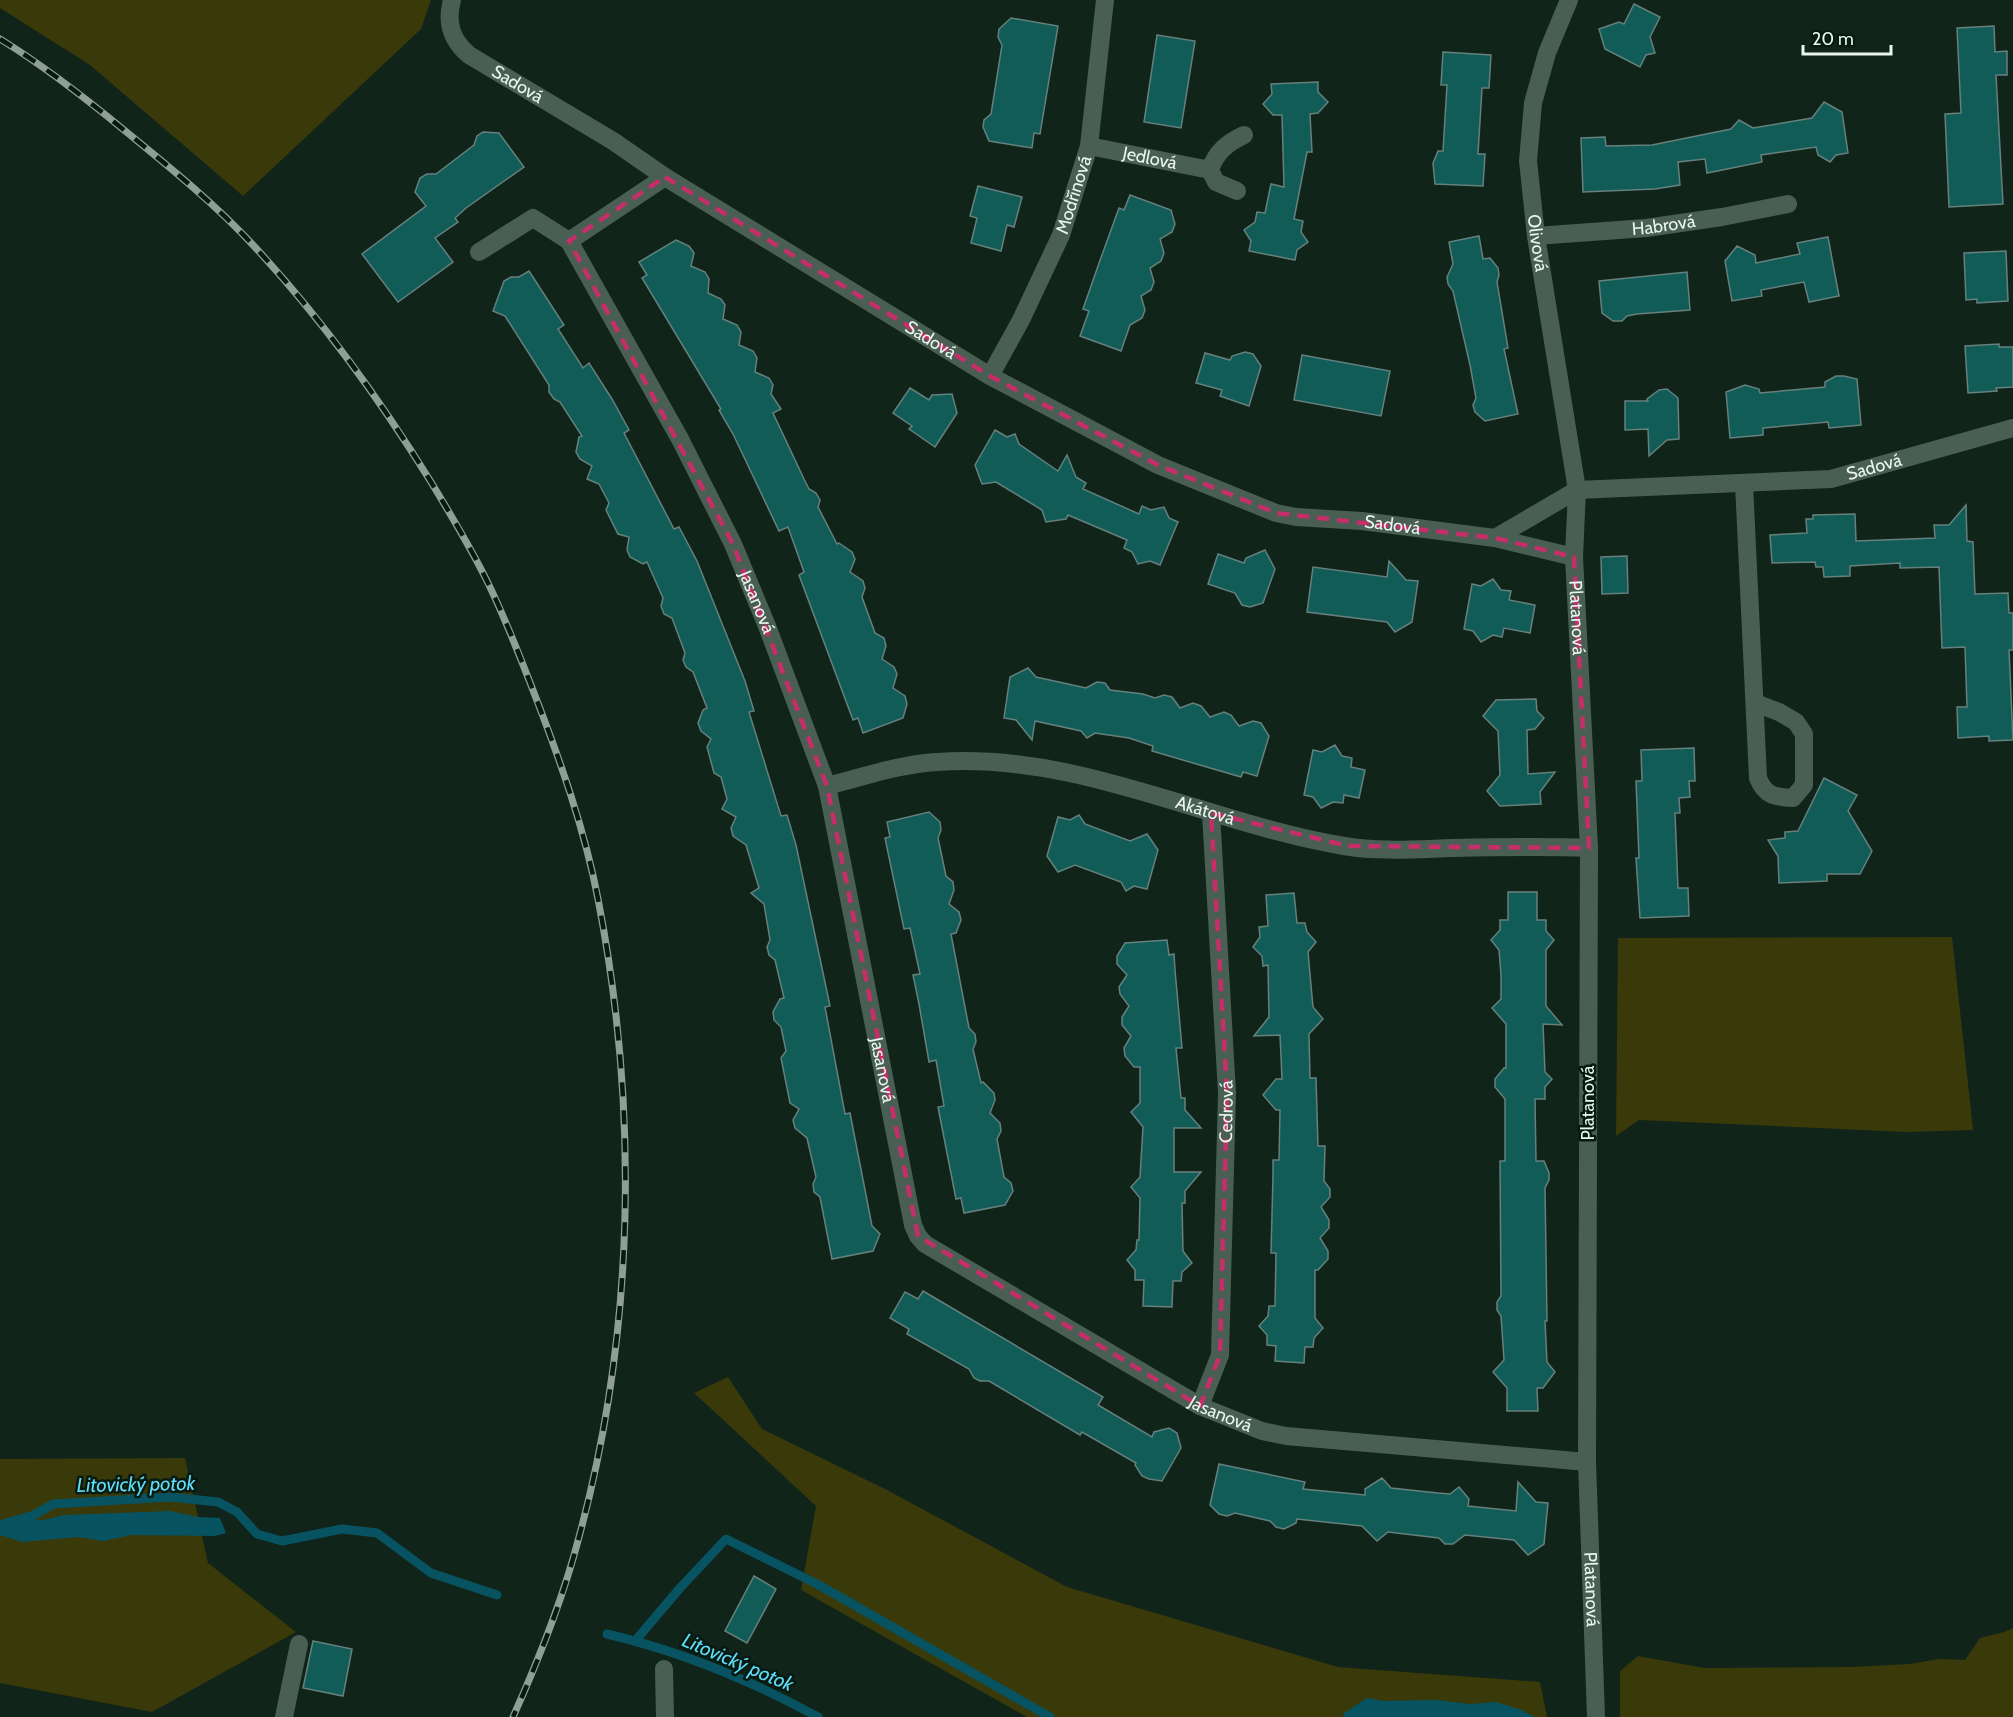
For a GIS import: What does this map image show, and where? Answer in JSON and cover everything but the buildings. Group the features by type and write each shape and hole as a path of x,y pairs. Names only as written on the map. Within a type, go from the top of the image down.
{"street":[{"name":"Sadová","path":"452,0 448,14 450,32 460,47 613,141 665,177 990,376 1158,465 1276,513 1296,517 1362,521 1495,538 1574,556"},
{"name":"Modřínová","path":"990,376 1021,320 1061,236 1089,146 1105,0"},
{"name":"Olivová","path":"1569,0 1547,53 1533,103 1528,160 1536,237 1577,490"},
{"path":"1237,192 1216,182 1210,170 1213,159 1228,142 1244,135"},
{"name":"Jedlová","path":"1089,146 1210,170"},
{"path":"569,241 665,177"},
{"name":"Habrová","path":"1536,237 1646,228 1722,217 1788,204"},
{"name":"Jasanová","path":"479,252 533,218 569,241 680,439 733,544 767,626 827,786 913,1225 925,1244 1200,1406 1262,1431 1286,1436 1587,1462"},
{"name":"Sadová","path":"1495,538 1577,490 1831,479 2013,428"},
{"path":"1744,484 1758,778 1762,789 1776,797 1793,798 1804,785 1804,734 1796,722 1779,712 1755,703"},
{"name":"Platanová","path":"1577,490 1574,556 1589,848 1587,1462 1596,1717"},
{"name":"Akátová","path":"827,786 898,768 936,762 975,761 1029,765 1083,775 1210,813 1311,840 1348,846 1387,850 1535,846 1589,848"},
{"name":"Cedrová","path":"1200,1406 1220,1355 1227,1093 1210,813"},
{"path":"284,1717 299,1644"},
{"path":"664,1669 664,1717"}],"highlighted area":[{"path":"665,177 990,376 1158,465 1276,513 1495,538 1574,557 1589,848 1348,846 1211,813 1227,1093 1220,1355 1200,1406 918,1236 827,786 733,544 569,241"}],"shaded area":[{"path":"0,0 431,0 421,29 243,196 90,65 0,8"},
{"path":"1952,937 1973,1130 1907,1132 1639,1120 1616,1136 1618,938"},
{"path":"728,1377 762,1429 887,1490 1067,1587 1338,1667 1540,1682 1547,1717 1027,1717 801,1590 816,1506 694,1393"},
{"path":"185,1458 208,1563 296,1632 152,1712 0,1683 0,1459"},
{"path":"2013,1628 2013,1717 1620,1717 1620,1671 1638,1656 1704,1668 1850,1667 1910,1664 1939,1659 1965,1660 1980,1638"}],"water":[{"path":"170,1511 198,1517 220,1518 226,1533 215,1536 132,1535 103,1541 79,1537 22,1542 0,1535 0,1525 21,1519 44,1520 63,1515"},
{"path":"1367,1698 1383,1701 1436,1700 1470,1704 1496,1702 1535,1717 1343,1717 1344,1713"}],"waterway":[{"name":"Litovický potok","path":"0,1525 34,1515 53,1504 170,1497 218,1502 237,1512 257,1534 282,1541 342,1529 377,1533 431,1573 497,1595"},
{"path":"636,1640 726,1539 819,1585 1050,1717"},
{"name":"Litovický potok","path":"607,1634 661,1649 715,1668 818,1717"}],"railway":[{"path":"0,39 79,94 207,200 238,229 278,273 348,359 431,482 488,583 536,698 579,823 598,899 611,978 620,1058 625,1139 625,1220 620,1300 611,1380 598,1459 579,1537 550,1628 513,1717"}]}
